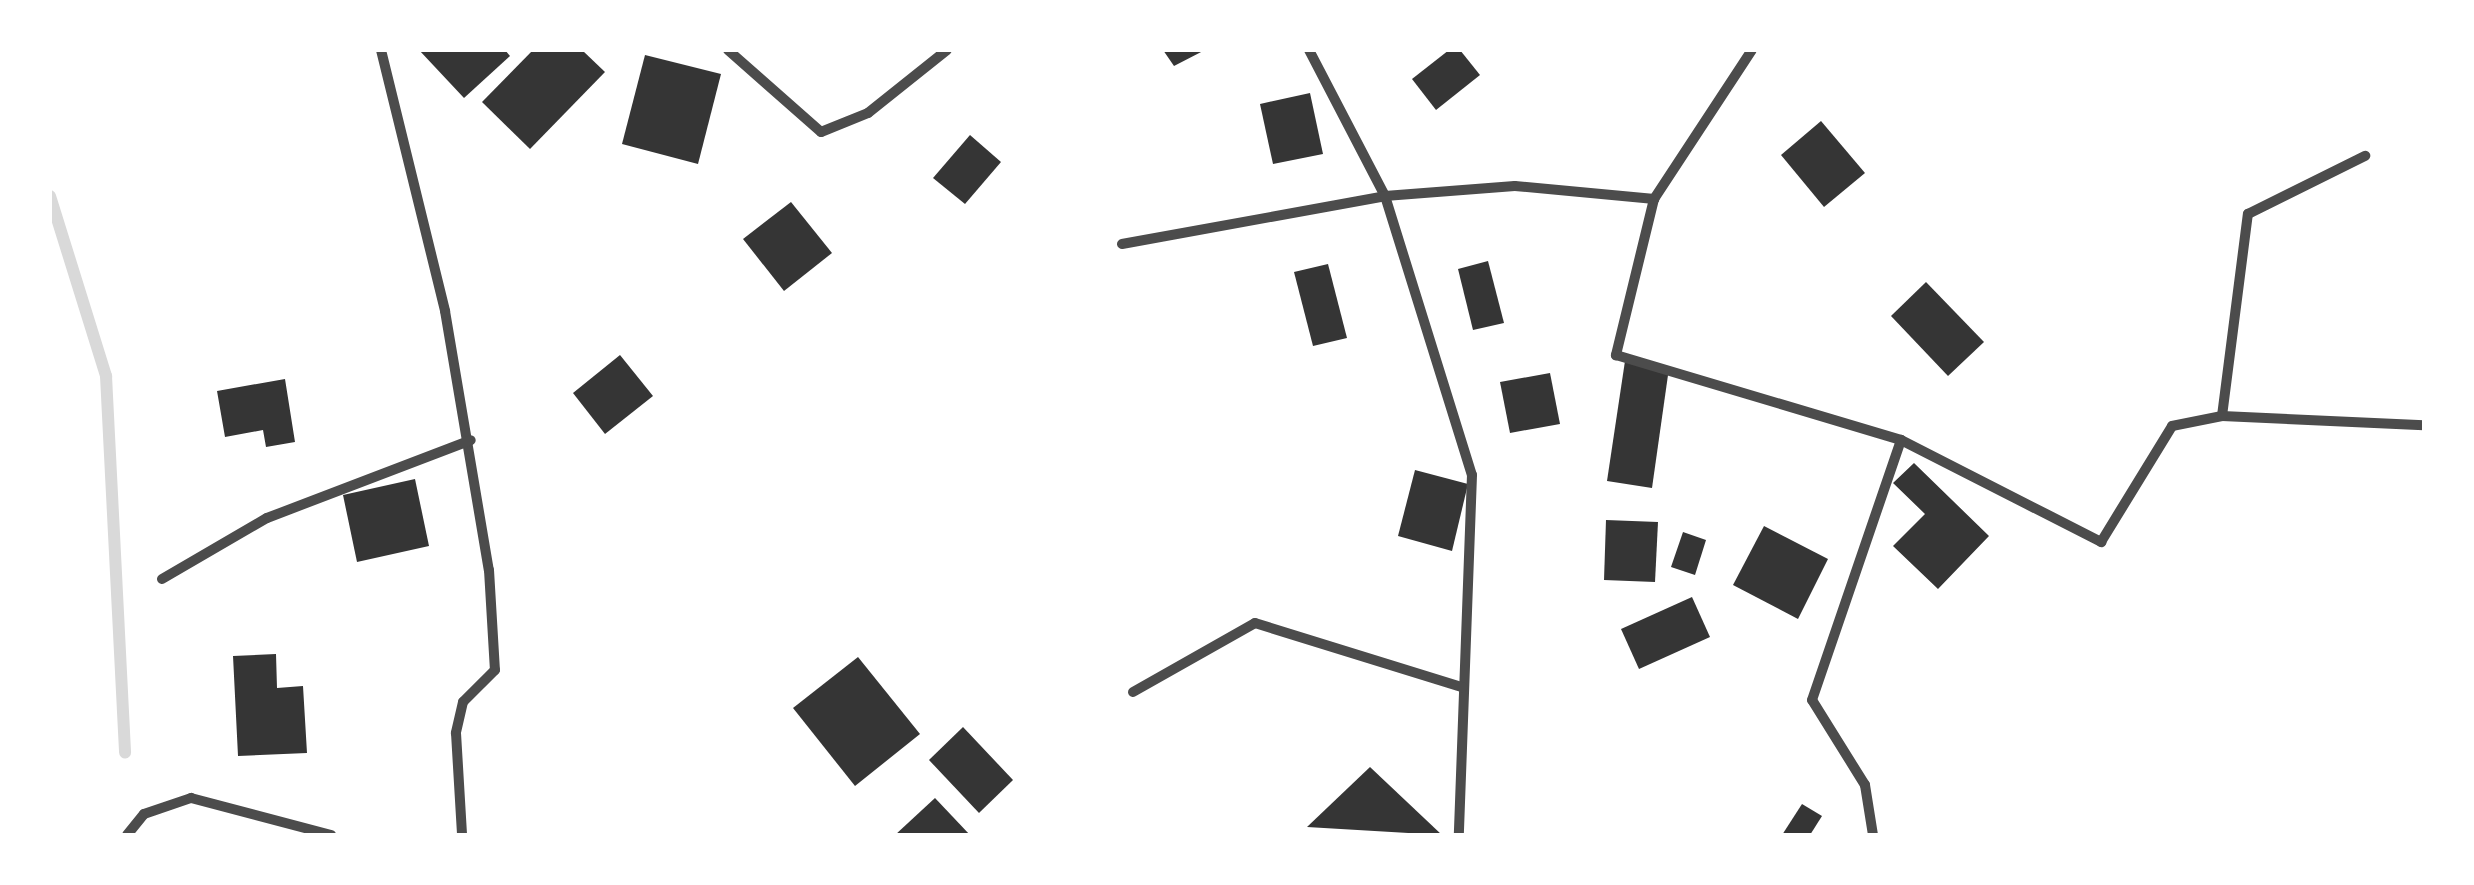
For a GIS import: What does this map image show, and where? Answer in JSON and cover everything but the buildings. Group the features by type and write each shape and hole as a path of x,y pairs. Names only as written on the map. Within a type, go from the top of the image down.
{"street":[{"path":"381,50 470,440 494,670 459,711 462,835"},
{"path":"728,50 821,132 868,113 947,50"},
{"path":"1309,50 1385,196 1472,475 1459,835"},
{"path":"1752,50 1654,198 1616,354 1901,440 2101,542 2172,426 2222,416 2424,424"},
{"path":"2222,416 2248,214 2364,156"},
{"path":"1122,244 1385,196 1515,186 1654,198"},
{"path":"162,579 268,518 470,440"},
{"path":"1873,835 1866,786 1812,700 1901,440"},
{"path":"1133,692 1255,623 1462,687"},
{"path":"128,835 144,814 190,798 331,835"}],"waterway":[{"path":"50,196 106,376 125,753"}]}
